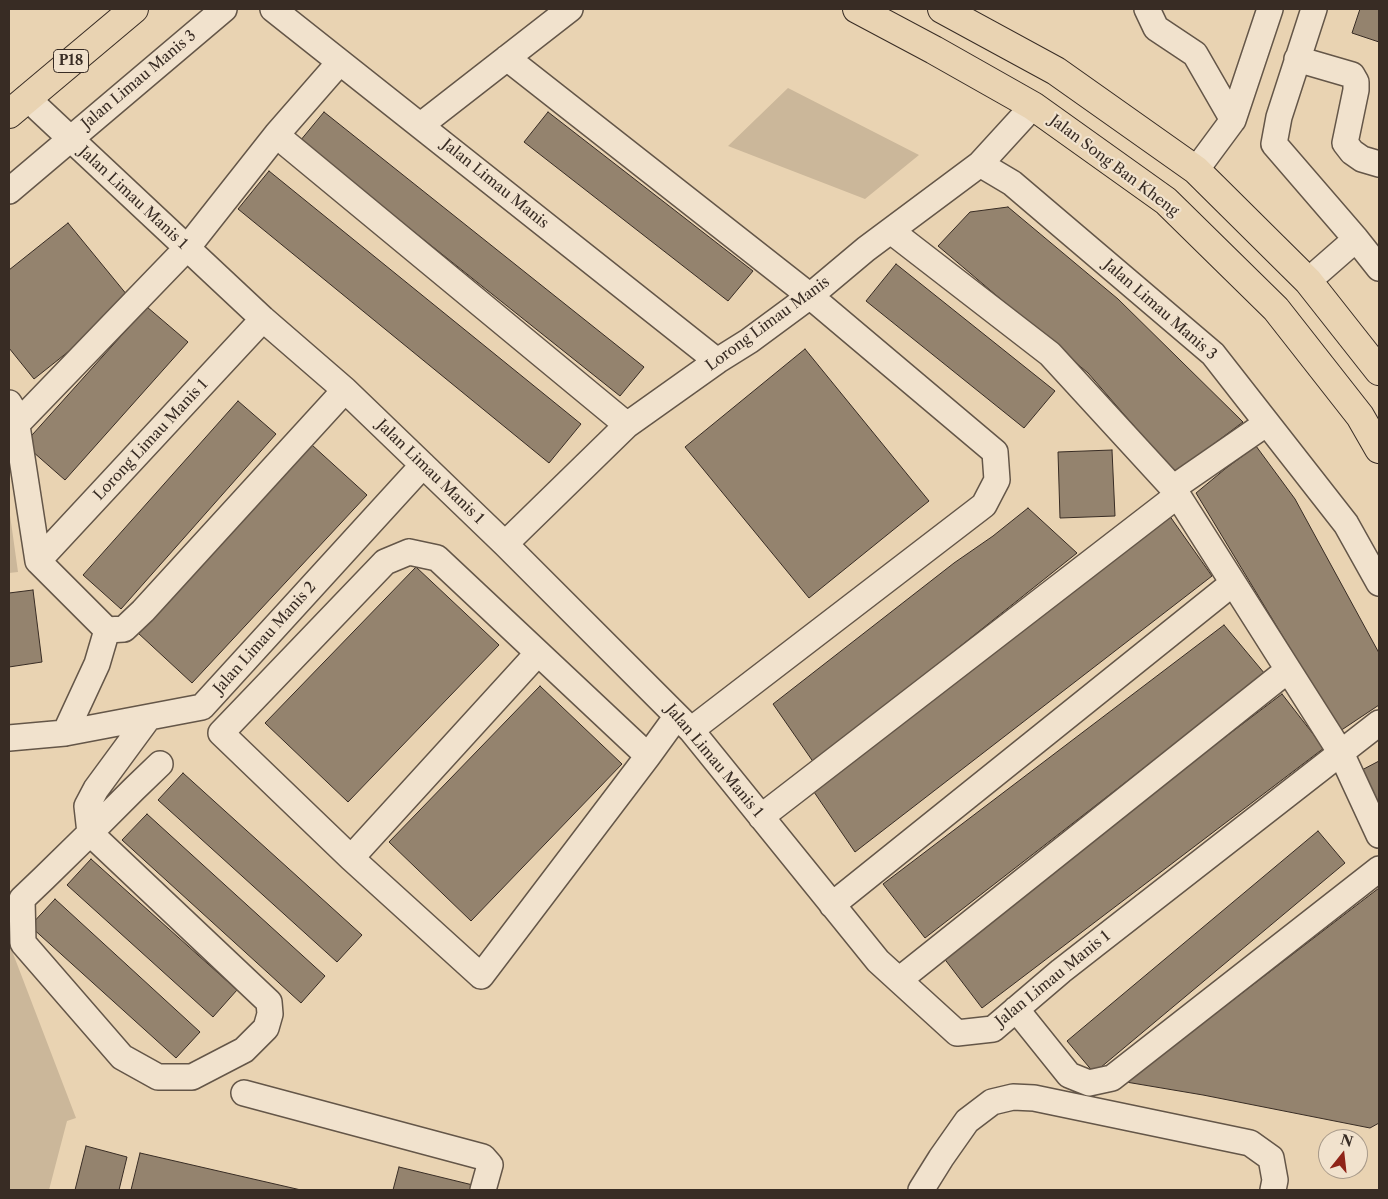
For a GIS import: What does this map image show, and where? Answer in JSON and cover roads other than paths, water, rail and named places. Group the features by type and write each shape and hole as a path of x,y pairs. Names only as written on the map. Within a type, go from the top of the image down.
{"main road":[{"name":"P18","path":"15,107 134,9"},
{"name":"Jalan Song Ban Kheng","path":"858,9 1033,106 1166,201 1276,309 1360,416 1379,449"},
{"path":"957,12 1056,71 1196,170 1308,281 1379,371"}],"street":[{"name":"Jalan Limau Manis 3","path":"9,191 224,9"},
{"name":"Jalan Limau Manis","path":"273,9 717,361"},
{"path":"421,125 570,9"},
{"path":"1147,9 1156,28 1195,54 1233,120"},
{"path":"1196,170 1233,120 1270,9"},
{"path":"1314,9 1279,117 1274,144 1379,268"},
{"path":"507,58 810,296 995,452 997,480 984,505 684,723 648,756 481,976 351,858 221,733 385,562 409,552 437,558 648,756"},
{"path":"1297,59 1352,75 1356,82 1356,90 1345,143 1362,160 1379,164"},
{"path":"339,63 278,134 187,248 13,413 38,561 107,630 124,629 143,612 345,390"},
{"name":"Lorong Limau Manis","path":"505,544 627,425 810,296 866,249 980,164 1033,106"},
{"name":"Jalan Limau Manis 1","path":"15,107 70,139 263,319 345,390 505,544 684,723 878,961 957,1033 993,1029 1061,971 1379,723"},
{"path":"278,134 627,425"},
{"name":"Jalan Limau Manis 3","path":"980,164 1012,183 1213,354 1346,524 1379,582"},
{"path":"891,230 1050,354 1176,491 1341,753 1379,835"},
{"path":"1308,281 1356,239"},
{"name":"Lorong Limau Manis 1","path":"38,561 263,319"},
{"path":"761,817 1176,491 1267,423"},
{"name":"Jalan Limau Manis 2","path":"9,738 65,733 202,707 423,465"},
{"path":"832,904 1233,582"},
{"path":"65,733 98,664 107,630"},
{"path":"351,858 538,653"},
{"path":"899,980 1288,670"},
{"path":"149,717 96,789 87,806 90,833 269,1002 270,1014 266,1028 244,1050 192,1077 158,1077 122,1057 23,943 22,899 90,833 160,764"},
{"path":"1016,1010 1069,1075 1089,1083 1112,1078 1379,869"},
{"path":"244,1093 483,1157 490,1165 484,1190"},
{"path":"921,1190 967,1121 992,1102 1013,1097 1034,1098 1250,1144 1270,1158 1275,1180 1273,1190"}]}
